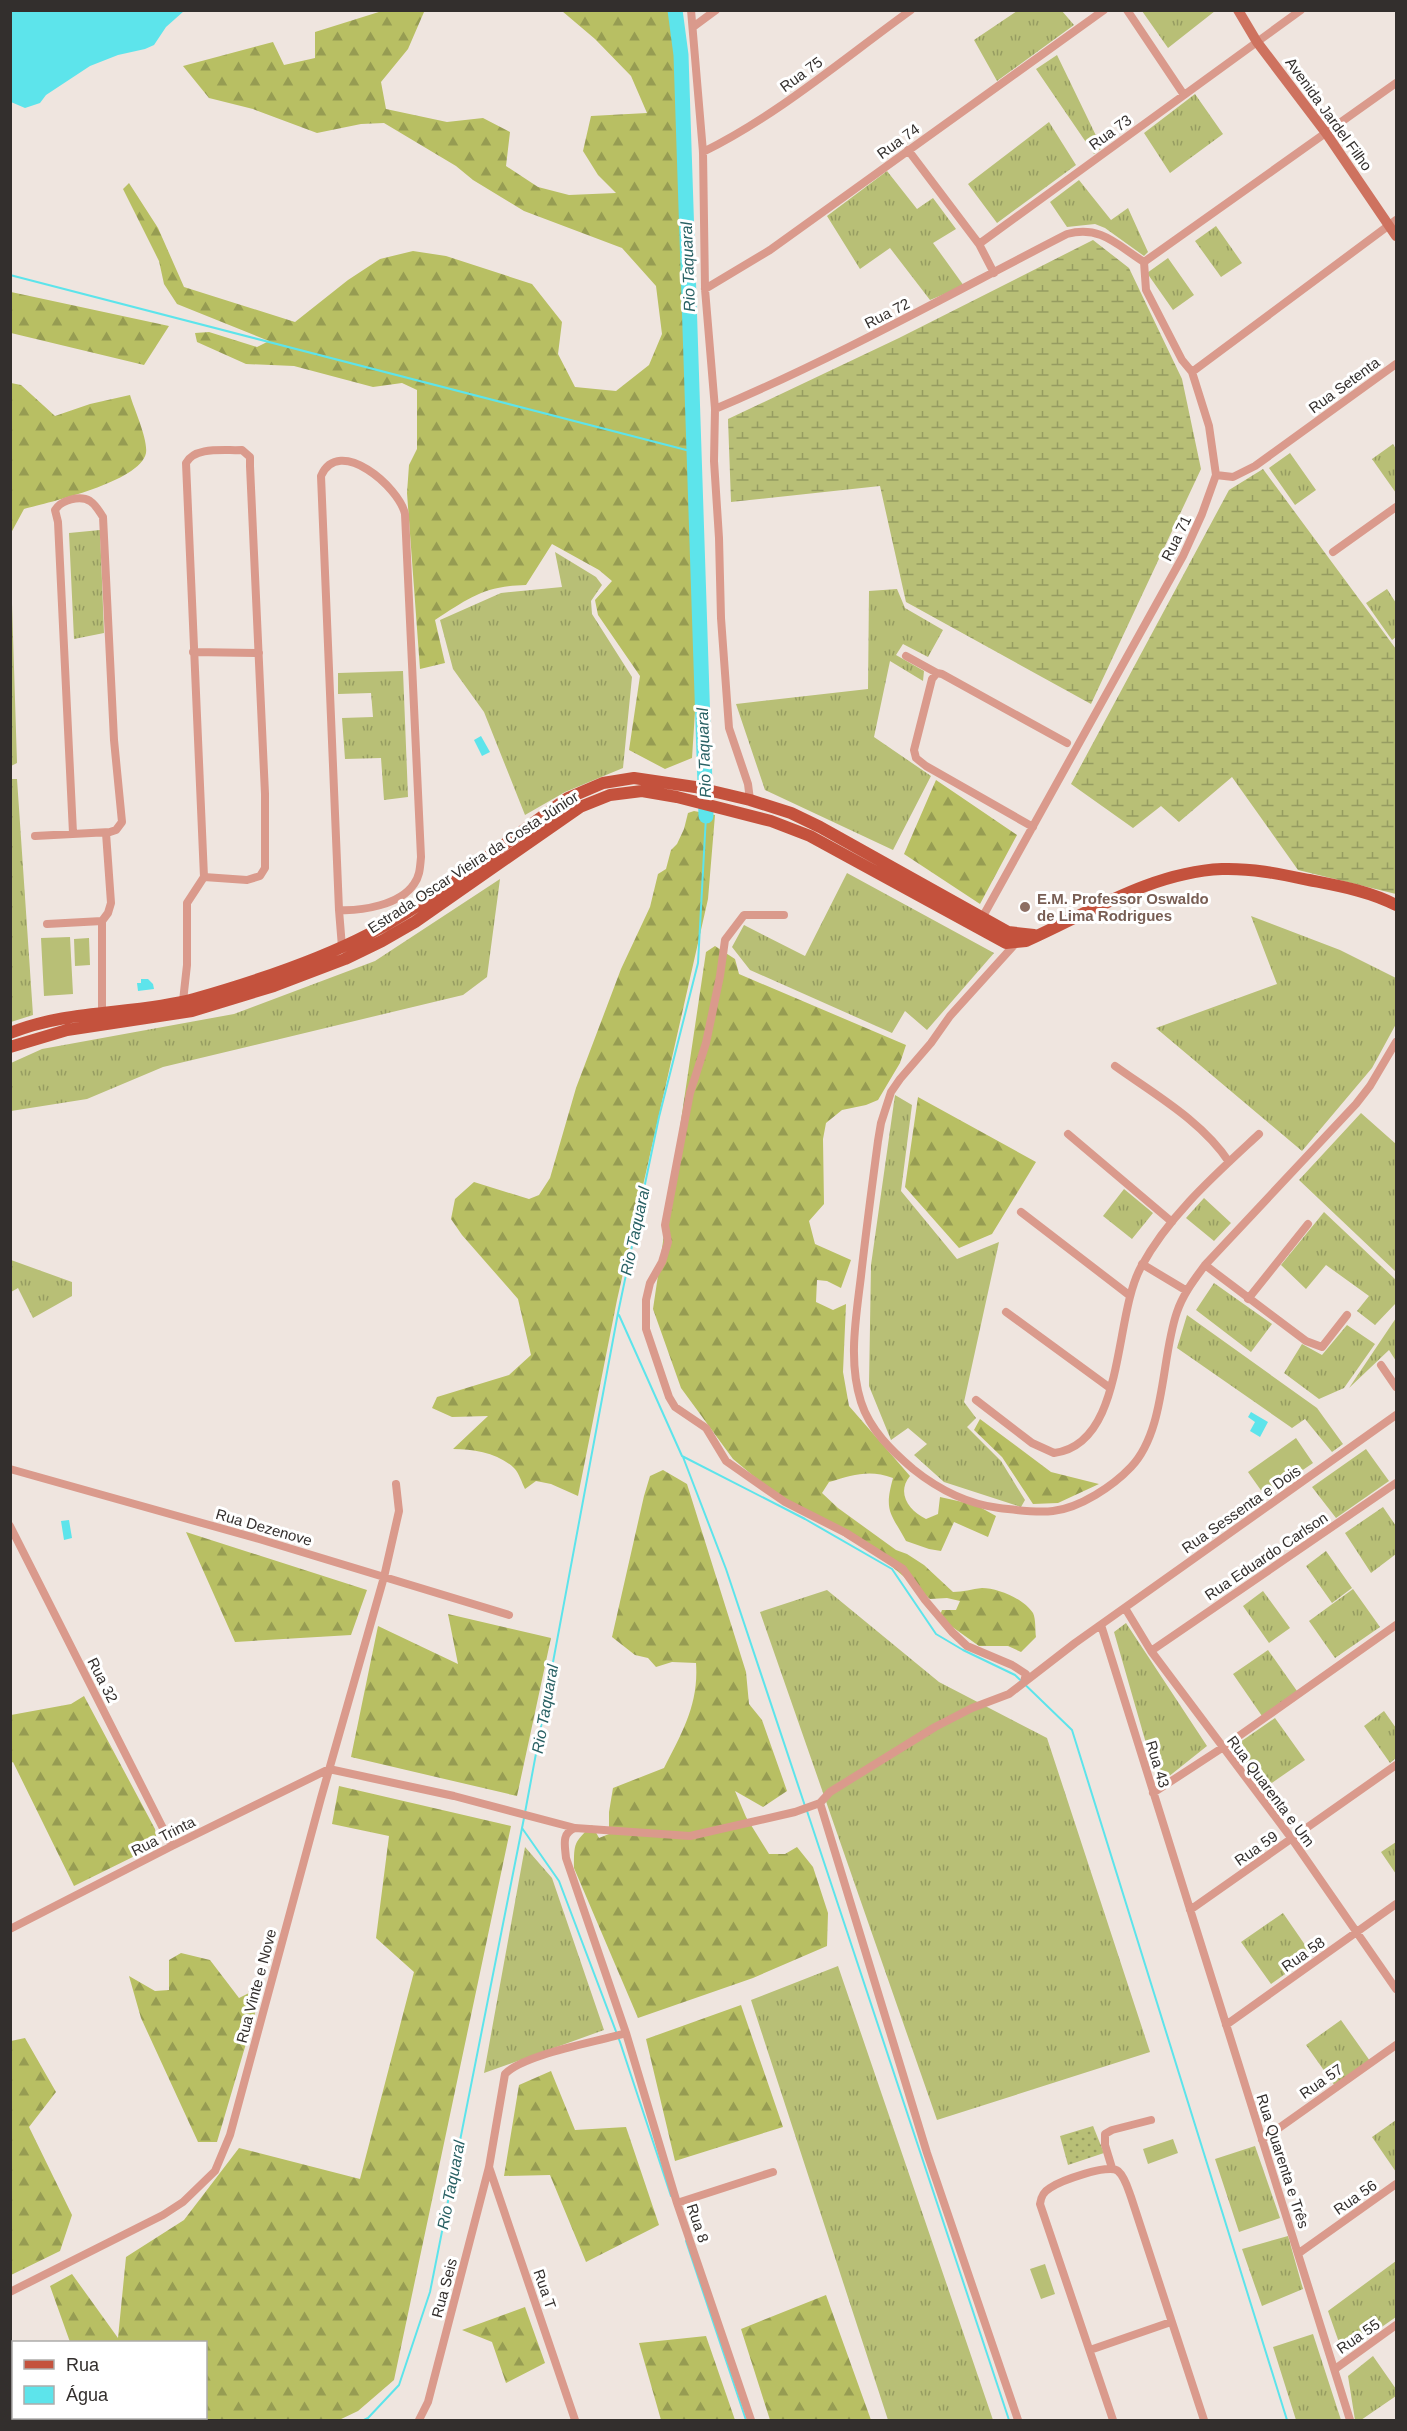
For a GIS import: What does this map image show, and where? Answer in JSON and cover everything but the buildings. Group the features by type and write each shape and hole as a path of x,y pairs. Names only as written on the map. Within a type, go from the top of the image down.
{"main road":[{"name":"Avenida Jardel Filho","path":"1238,10 1257,42 1393,223 1396,236"},
{"name":"Estrada Oscar Vieira da Costa Júnior","path":"10,1033 34,1025 102,1012 183,1001 260,977 342,947 424,901 553,809 585,790 603,783 634,778 727,794 791,813 982,918 1013,933 1039,935"},
{"name":"Estrada Oscar Vieira da Costa Júnior","path":"10,1047 67,1030 192,1011 274,986 345,959 416,922 569,814 600,798 621,793 642,791 771,821 810,836 997,939 1006,943 1017,943"},
{"path":"1017,943 1147,885 1183,874 1222,869 1268,872 1323,883 1366,892 1396,904"}],"street":[{"path":"691,10 703,152 705,289 715,409 714,461 721,618 729,728 748,784 750,800"},
{"path":"693,27 716,10"},
{"name":"Rua 75","path":"703,152 762,119 911,10"},
{"name":"Rua 74","path":"705,289 770,250 1104,10"},
{"path":"1127,10 1184,95"},
{"name":"Rua 73","path":"979,244 1301,10"},
{"path":"1144,262 1396,83"},
{"path":"908,150 979,244 994,273"},
{"path":"1192,372 1393,223"},
{"name":"Rua 72","path":"715,409 817,363 1067,234 1078,231 1099,232 1144,262"},
{"name":"Rua 71","path":"982,918 1183,556 1203,514 1216,475 1209,426 1192,372 1182,360 1146,290 1144,262"},
{"name":"Rua Setenta","path":"1216,475 1233,477 1255,466 1396,364"},
{"path":"183,1001 187,965 187,903 204,877 186,463 189,457 200,452 242,450 250,457 265,794 265,868 260,876 247,880 204,877"},
{"path":"339,910 371,908 406,892 413,886 420,872 421,857 403,505 386,483 367,468 355,464 333,462 325,467 321,476 339,910 342,947"},
{"path":"35,836 106,832 116,830 122,822 114,740 103,517 87,499 63,502 55,510 58,522 73,833"},
{"path":"1333,552 1396,507"},
{"path":"193,652 259,653"},
{"path":"906,656 1067,744"},
{"path":"937,673 932,679 914,750 916,758 926,766 1034,827"},
{"path":"102,1012 102,921 111,903 106,832"},
{"path":"784,915 744,915 725,940 708,1032 690,1093 665,1225 668,1242 662,1262 650,1283 646,1300 646,1329 651,1347 669,1397 675,1407 706,1428 726,1461 785,1502 846,1533 903,1569 925,1600 967,1646 1012,1665 1026,1674 1021,1685"},
{"path":"46,924 102,921"},
{"path":"1017,943 950,1016 891,1092 880,1123 853,1356 857,1385 869,1419 883,1441 918,1473 949,1493 987,1507 1026,1512 1055,1511 1087,1498 1133,1466 1141,1453 1155,1417 1177,1311 1186,1291 1205,1265 1356,1104 1396,1042"},
{"path":"1115,1066 1205,1133 1220,1148 1229,1162"},
{"path":"1068,1134 1172,1222"},
{"path":"976,1400 1032,1443 1054,1453 1074,1448 1087,1437 1104,1412 1129,1295 1142,1264 1172,1222 1258,1134"},
{"path":"1022,1212 1129,1295"},
{"path":"1248,1299 1308,1224"},
{"path":"1142,1264 1186,1291"},
{"path":"1205,1265 1306,1341 1322,1347 1347,1315"},
{"path":"1006,1312 1110,1388"},
{"path":"1381,1365 1396,1387"},
{"name":"Rua Sessenta e Dois","path":"328,1769 454,1796 575,1828 690,1836 795,1812 820,1803 830,1792 935,1727 972,1708 1004,1697 1101,1625 1396,1415"},
{"name":"Rua Dezenove","path":"10,1469 259,1539 509,1615"},
{"name":"Rua Eduardo Carlson","path":"1151,1651 1396,1483"},
{"name":"Rua Vinte e Nove","path":"10,2292 163,2216 196,2192 215,2172 230,2135 328,1769 384,1577 399,1511 396,1484"},
{"name":"Rua 32","path":"10,1526 172,1846"},
{"name":"Rua Quarenta e Um","path":"1125,1608 1151,1651 1292,1839 1396,1989"},
{"name":"Rua 43","path":"1101,1625 1190,1910"},
{"path":"1153,1793 1222,1748 1396,1625"},
{"name":"Rua 59","path":"1190,1910 1396,1765"},
{"name":"Rua Trinta","path":"10,1929 328,1769"},
{"path":"820,1803 927,2153 1018,2421"},
{"name":"Rua 8","path":"575,1828 567,1833 564,1841 566,1858 677,2203 752,2421"},
{"name":"Rua 58","path":"1226,2025 1396,1904"},
{"name":"Rua Quarenta e Três","path":"1190,1910 1350,2421"},
{"name":"Rua Seis","path":"418,2421 428,2402 489,2167 505,2074 537,2058 624,2033"},
{"name":"Rua 57","path":"1262,2140 1396,2045"},
{"path":"1112,2168 1105,2145 1105,2134 1151,2120"},
{"name":"Rua T","path":"489,2167 575,2421"},
{"path":"1113,2421 1040,2204 1042,2195 1050,2188 1100,2169 1112,2168 1119,2171 1124,2178 1131,2197 1204,2421"},
{"path":"677,2203 773,2172"},
{"name":"Rua 56","path":"1299,2253 1396,2184"},
{"path":"1089,2350 1171,2322"},
{"name":"Rua 55","path":"1335,2369 1396,2325"}],"green space":[{"path":"417,10 424,12 408,49 381,82 386,109 447,122 483,118 510,132 506,166 538,187 569,195 616,193 598,175 583,151 591,116 647,113 631,76 595,39 562,11 673,11 697,477 693,571 698,665 692,758 665,769 629,750 640,676 598,615 595,600 612,581 599,570 552,544 526,585 488,591 458,605 435,620 445,663 420,669 407,493 409,465 417,449 417,390 402,383 373,387 294,366 246,364 197,342 195,333 209,332 257,347 269,341 177,304 164,284 159,261 123,189 129,183 158,228 184,287 295,322 348,280 380,259 413,251 446,256 532,284 562,322 558,354 575,387 616,391 649,365 662,334 656,286 622,248 524,211 473,180 456,166 384,123 361,124 317,133 253,109 209,98 183,66 273,42 284,65 315,58 315,32 382,11"},
{"path":"1017,11 1062,11 1074,25 997,81 974,40"},
{"path":"1142,11 1215,11 1168,48"},
{"path":"1057,55 1102,148 1094,154 1036,69"},
{"path":"1195,94 1223,134 1170,173 1144,133"},
{"path":"1049,122 1076,165 997,223 968,184"},
{"path":"887,171 917,209 933,198 956,229 933,243 964,286 930,300 890,248 860,269 827,216"},
{"path":"1079,180 1111,220 1128,208 1148,252 1144,256 1105,228 1095,224 1067,227 1050,202"},
{"path":"1216,226 1242,263 1221,277 1195,241"},
{"path":"1093,240 1129,268 1182,379 1201,469 1091,704 906,602 880,486 731,502 728,419 899,338"},
{"path":"1168,258 1194,295 1173,310 1147,273"},
{"path":"11,292 169,326 144,365 11,333"},
{"path":"11,383 21,385 55,416 90,404 130,395 143,432 146,453 140,463 112,482 24,509 11,533"},
{"path":"1393,444 1396,449 1396,493 1372,459"},
{"path":"1290,453 1316,490 1295,505 1269,468"},
{"path":"1263,469 1396,649 1396,894 1298,870 1232,777 1179,822 1161,806 1133,828 1071,784 1229,490"},
{"path":"100,530 104,633 74,639 69,533"},
{"path":"555,552 596,577 602,585 591,601 592,614 632,677 623,768 565,792 525,815 484,712 453,669 440,620 501,593 562,587"},
{"path":"11,572 17,763 10,766"},
{"path":"897,589 905,608 943,630 928,657 903,644 896,655 924,671 923,681 890,661 874,737 931,776 893,850 765,790 736,704 868,689 869,591"},
{"path":"1387,589 1396,603 1396,637 1392,640 1366,603"},
{"path":"403,671 408,797 384,800 381,758 345,759 342,718 373,717 371,693 338,694 338,673"},
{"path":"11,779 17,779 33,1015 11,1022"},
{"path":"936,780 1017,835 980,904 904,854"},
{"path":"694,811 715,815 708,899 617,1300 578,1496 551,1484 536,1481 525,1489 516,1470 501,1459 477,1451 453,1449 488,1416 452,1417 432,1408 437,1397 509,1375 531,1355 518,1299 462,1235 451,1219 455,1199 474,1182 529,1199 539,1195 550,1178 576,1088 621,969 650,907 658,874 666,869 671,850 677,844 684,829 688,813"},
{"path":"847,873 994,953 927,1030 905,1011 892,1033 750,970 732,947 744,925 805,956"},
{"path":"500,879 487,977 463,995 163,1067 87,1099 11,1111 11,1063 42,1049 234,1014 375,961"},
{"path":"1251,916 1340,950 1396,978 1396,1024 1372,1068 1302,1151 1156,1028 1277,984"},
{"path":"70,937 73,994 44,996 41,938"},
{"path":"89,938 90,965 75,966 74,939"},
{"path":"715,946 735,959 739,974 906,1045 900,1063 878,1100 842,1110 826,1123 823,1139 824,1204 809,1221 815,1244 851,1260 841,1288 827,1281 817,1280 816,1302 833,1310 846,1304 843,1372 849,1406 910,1476 906,1482 904,1495 914,1511 926,1519 938,1514 940,1497 976,1505 996,1516 988,1537 954,1522 941,1551 906,1541 890,1511 889,1498 893,1478 869,1473 853,1475 829,1482 822,1493 838,1508 896,1550 924,1565 953,1592 982,1588 1003,1592 1023,1603 1033,1613 1036,1637 1021,1652 1008,1646 979,1646 940,1615 942,1610 956,1610 960,1601 947,1598 930,1599 882,1558 785,1502 733,1459 681,1388 653,1309 706,952"},
{"path":"895,1095 912,1105 901,1191 957,1259 999,1242 964,1402 976,1418 967,1427 1001,1461 1025,1500 1021,1507 944,1482 914,1455 927,1444 908,1428 891,1440 869,1386 871,1265"},
{"path":"918,1097 1036,1162 992,1234 959,1248 905,1187"},
{"path":"1361,1113 1396,1144 1396,1272 1299,1180"},
{"path":"1124,1189 1153,1213 1132,1239 1103,1216"},
{"path":"1204,1198 1231,1223 1214,1241 1186,1218"},
{"path":"1324,1212 1396,1280 1396,1303 1375,1325 1357,1311 1369,1296 1326,1265 1306,1289 1281,1265"},
{"path":"11,1260 72,1282 72,1296 33,1318 18,1288 11,1292"},
{"path":"1214,1283 1272,1324 1251,1352 1196,1310"},
{"path":"1187,1315 1317,1408 1343,1444 1332,1452 1305,1419 1292,1428 1177,1348"},
{"path":"1396,1318 1396,1361 1389,1350 1349,1388"},
{"path":"1347,1325 1375,1344 1344,1388 1319,1399 1284,1373 1302,1344 1322,1355"},
{"path":"980,1419 1051,1472 1099,1484 1058,1503 1033,1504 1002,1457 974,1430"},
{"path":"1296,1438 1313,1463 1265,1496 1248,1472"},
{"path":"1366,1449 1389,1481 1336,1518 1312,1487"},
{"path":"663,1470 687,1484 746,1672 749,1704 762,1720 787,1791 763,1807 735,1791 746,1817 769,1854 785,1854 797,1847 813,1867 828,1913 827,1946 753,1978 638,2018 574,1868 574,1853 576,1843 592,1825 599,1838 609,1834 609,1812 613,1788 664,1768 683,1730 692,1705 696,1663 672,1662 656,1667 648,1658 635,1655 612,1637 650,1476"},
{"path":"1383,1507 1396,1526 1396,1554 1371,1573 1345,1533"},
{"path":"186,1532 367,1590 351,1635 235,1642"},
{"path":"1326,1551 1352,1588 1332,1603 1306,1566"},
{"path":"1353,1589 1380,1627 1335,1658 1309,1621"},
{"path":"827,1590 939,1682 1047,1738 1150,2052 937,2120 760,1612"},
{"path":"1263,1591 1290,1628 1269,1643 1243,1606"},
{"path":"448,1614 551,1638 517,1796 351,1757 378,1626 458,1664"},
{"path":"1126,1623 1207,1746 1158,1785 1114,1632"},
{"path":"1268,1650 1297,1691 1262,1716 1233,1674"},
{"path":"84,1696 155,1829 157,1841 151,1848 74,1886 13,1762 11,1763 11,1715 71,1704"},
{"path":"1384,1711 1396,1728 1396,1758 1390,1763 1364,1726"},
{"path":"1275,1718 1305,1760 1263,1789 1233,1747"},
{"path":"339,1786 511,1826 394,2380 358,2411 339,2420 98,2420 207,2419 207,2341 70,2341 50,2286 72,2274 118,2338 126,2257 184,2220 239,2148 360,2179 414,1972 376,1938 389,1836 332,1824"},
{"path":"1396,1842 1396,1874 1381,1852"},
{"path":"525,1847 552,1878 604,2030 484,2073"},
{"path":"1283,1913 1312,1955 1271,1984 1241,1942"},
{"path":"181,1953 210,1960 239,1998 263,1986 217,2142 198,2142 141,2018 129,1976 155,1991 169,1990 169,1960"},
{"path":"838,1966 993,2420 888,2420 751,2000"},
{"path":"741,2005 783,2127 675,2161 646,2039"},
{"path":"1341,2020 1370,2061 1335,2086 1306,2045"},
{"path":"25,2038 56,2092 29,2127 72,2215 60,2251 11,2275 11,2041"},
{"path":"551,2071 575,2130 626,2127 659,2225 586,2262 550,2175 504,2176 519,2085"},
{"path":"1396,2120 1396,2172 1372,2137"},
{"path":"1093,2126 1104,2153 1068,2165 1060,2136"},
{"path":"1173,2139 1178,2153 1148,2164 1143,2149"},
{"path":"1255,2146 1280,2218 1239,2232 1215,2159"},
{"path":"1288,2236 1303,2289 1262,2306 1242,2249"},
{"path":"1396,2261 1396,2317 1343,2354 1328,2311"},
{"path":"1045,2264 1055,2294 1041,2299 1030,2269"},
{"path":"826,2295 871,2420 770,2420 741,2329"},
{"path":"525,2307 545,2363 506,2383 492,2342 462,2330"},
{"path":"1313,2334 1341,2420 1296,2420 1273,2347"},
{"path":"706,2336 735,2420 661,2420 639,2343"},
{"path":"10,2354 12,2357 12,2419 74,2420 11,2420"},
{"path":"1373,2356 1396,2389 1396,2396 1361,2420 1355,2420 1348,2376"}],"water":[{"path":"11,10 184,11 166,27 154,45 90,66 46,95 40,103 25,108 11,102"},
{"path":"481,736 490,752 482,756 474,740"},
{"path":"141,979 148,979 154,989 138,991 137,983 141,983"},
{"path":"1251,1412 1268,1422 1260,1437 1250,1431 1255,1422 1248,1417"},
{"path":"69,1520 72,1538 64,1540 61,1521"}],"waterway":[{"name":"Rio Taquaral","path":"675,10 681,55 706,816"},
{"path":"10,275 694,452"},
{"name":"Rio Taquaral","path":"364,2420 399,2385 430,2292 524,1818 618,1313 659,1117 698,963 706,816"},
{"path":"619,1315 682,1456 805,1519 892,1569 936,1634 1015,1675 1072,1730 1287,2420"},
{"path":"683,1457 726,1569 805,1806"},
{"path":"807,1811 1009,2420"},
{"path":"522,1828 559,1881 620,2042 671,2196"},
{"path":"686,2241 746,2420"}],"place":[{"name":"E.M. Professor Oswaldo de Lima Rodrigues","path":"1025,907"}]}
